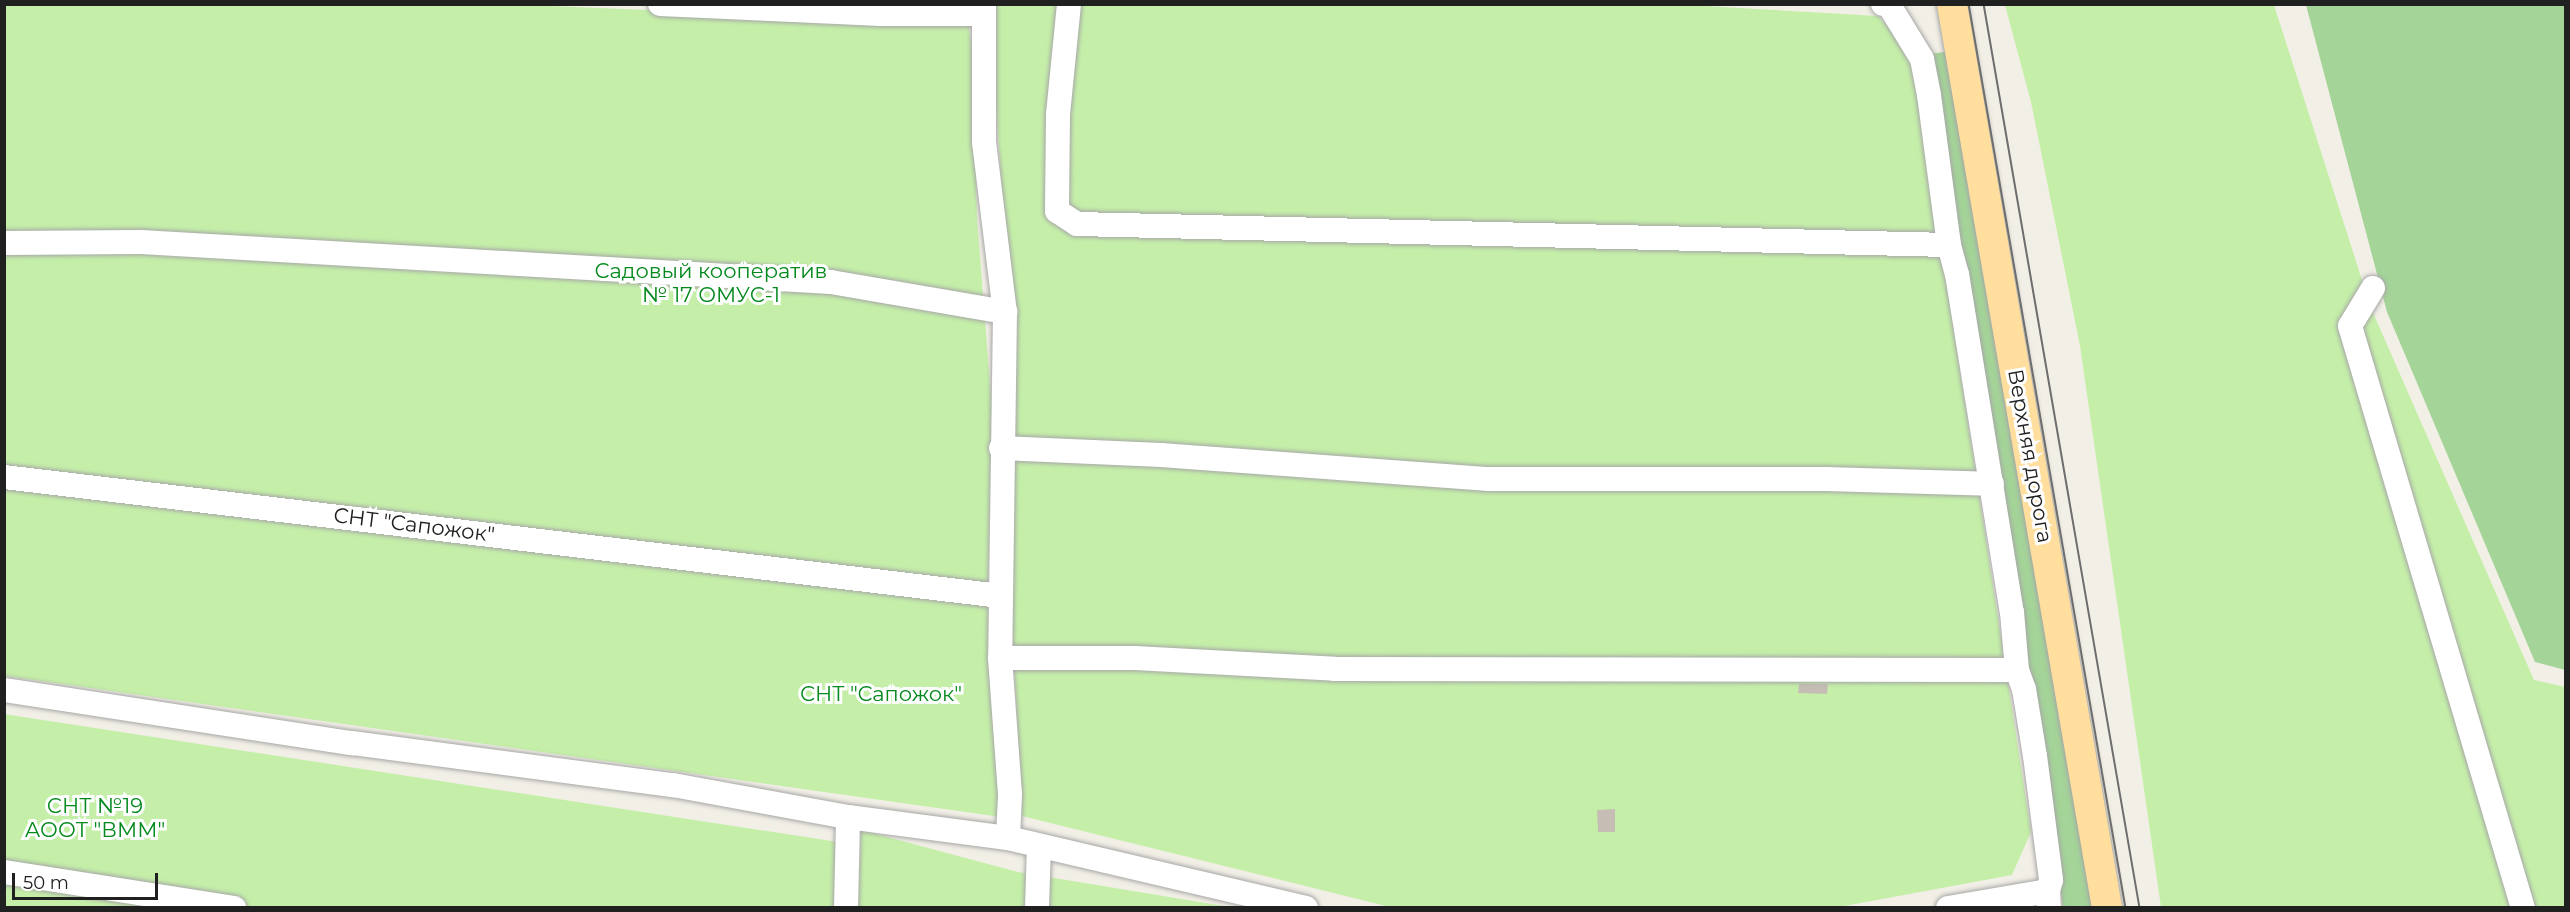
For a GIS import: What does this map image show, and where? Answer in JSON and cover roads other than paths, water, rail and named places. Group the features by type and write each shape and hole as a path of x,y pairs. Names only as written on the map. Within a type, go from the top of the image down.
{"main road":[{"name":"Верхняя дорога","path":"1952,4 2107,908"}],"street":[{"path":"660,4 881,14 984,9 984,142 1005,312 1001,448 1000,658 1010,795 1008,838"},
{"path":"1069,4 1058,114 1057,211 1077,224 1949,245"},
{"path":"1883,4 1889,5 1922,59 1942,178 1949,245 1957,274 1992,484 2012,612 2017,670 2024,688 2051,880 2049,899 1948,908"},
{"path":"4,243 141,242 831,282 1005,312"},
{"path":"2373,288 2350,326 2523,908"},
{"path":"1001,448 1161,455 1489,479 1826,479 1992,484"},
{"name":"СНТ \"Сапожок\"","path":"4,477 1001,596"},
{"path":"1000,658 1135,658 1335,669 2017,670"},
{"path":"4,690 352,743 673,785 848,817 1008,838 1230,899 1306,908"},
{"path":"846,908 848,817"},
{"path":"1036,908 1039,846"},
{"path":"4,872 234,908"}],"tram line":[{"path":"1969,4 2126,908"},
{"path":"1984,4 2140,908"}],"park label":[{"name":"Садовый кооператив № 17 ОМУС-1","path":"711,283"},
{"name":"СНТ №19 АООТ \"ВММ\"","path":"95,818"}]}
